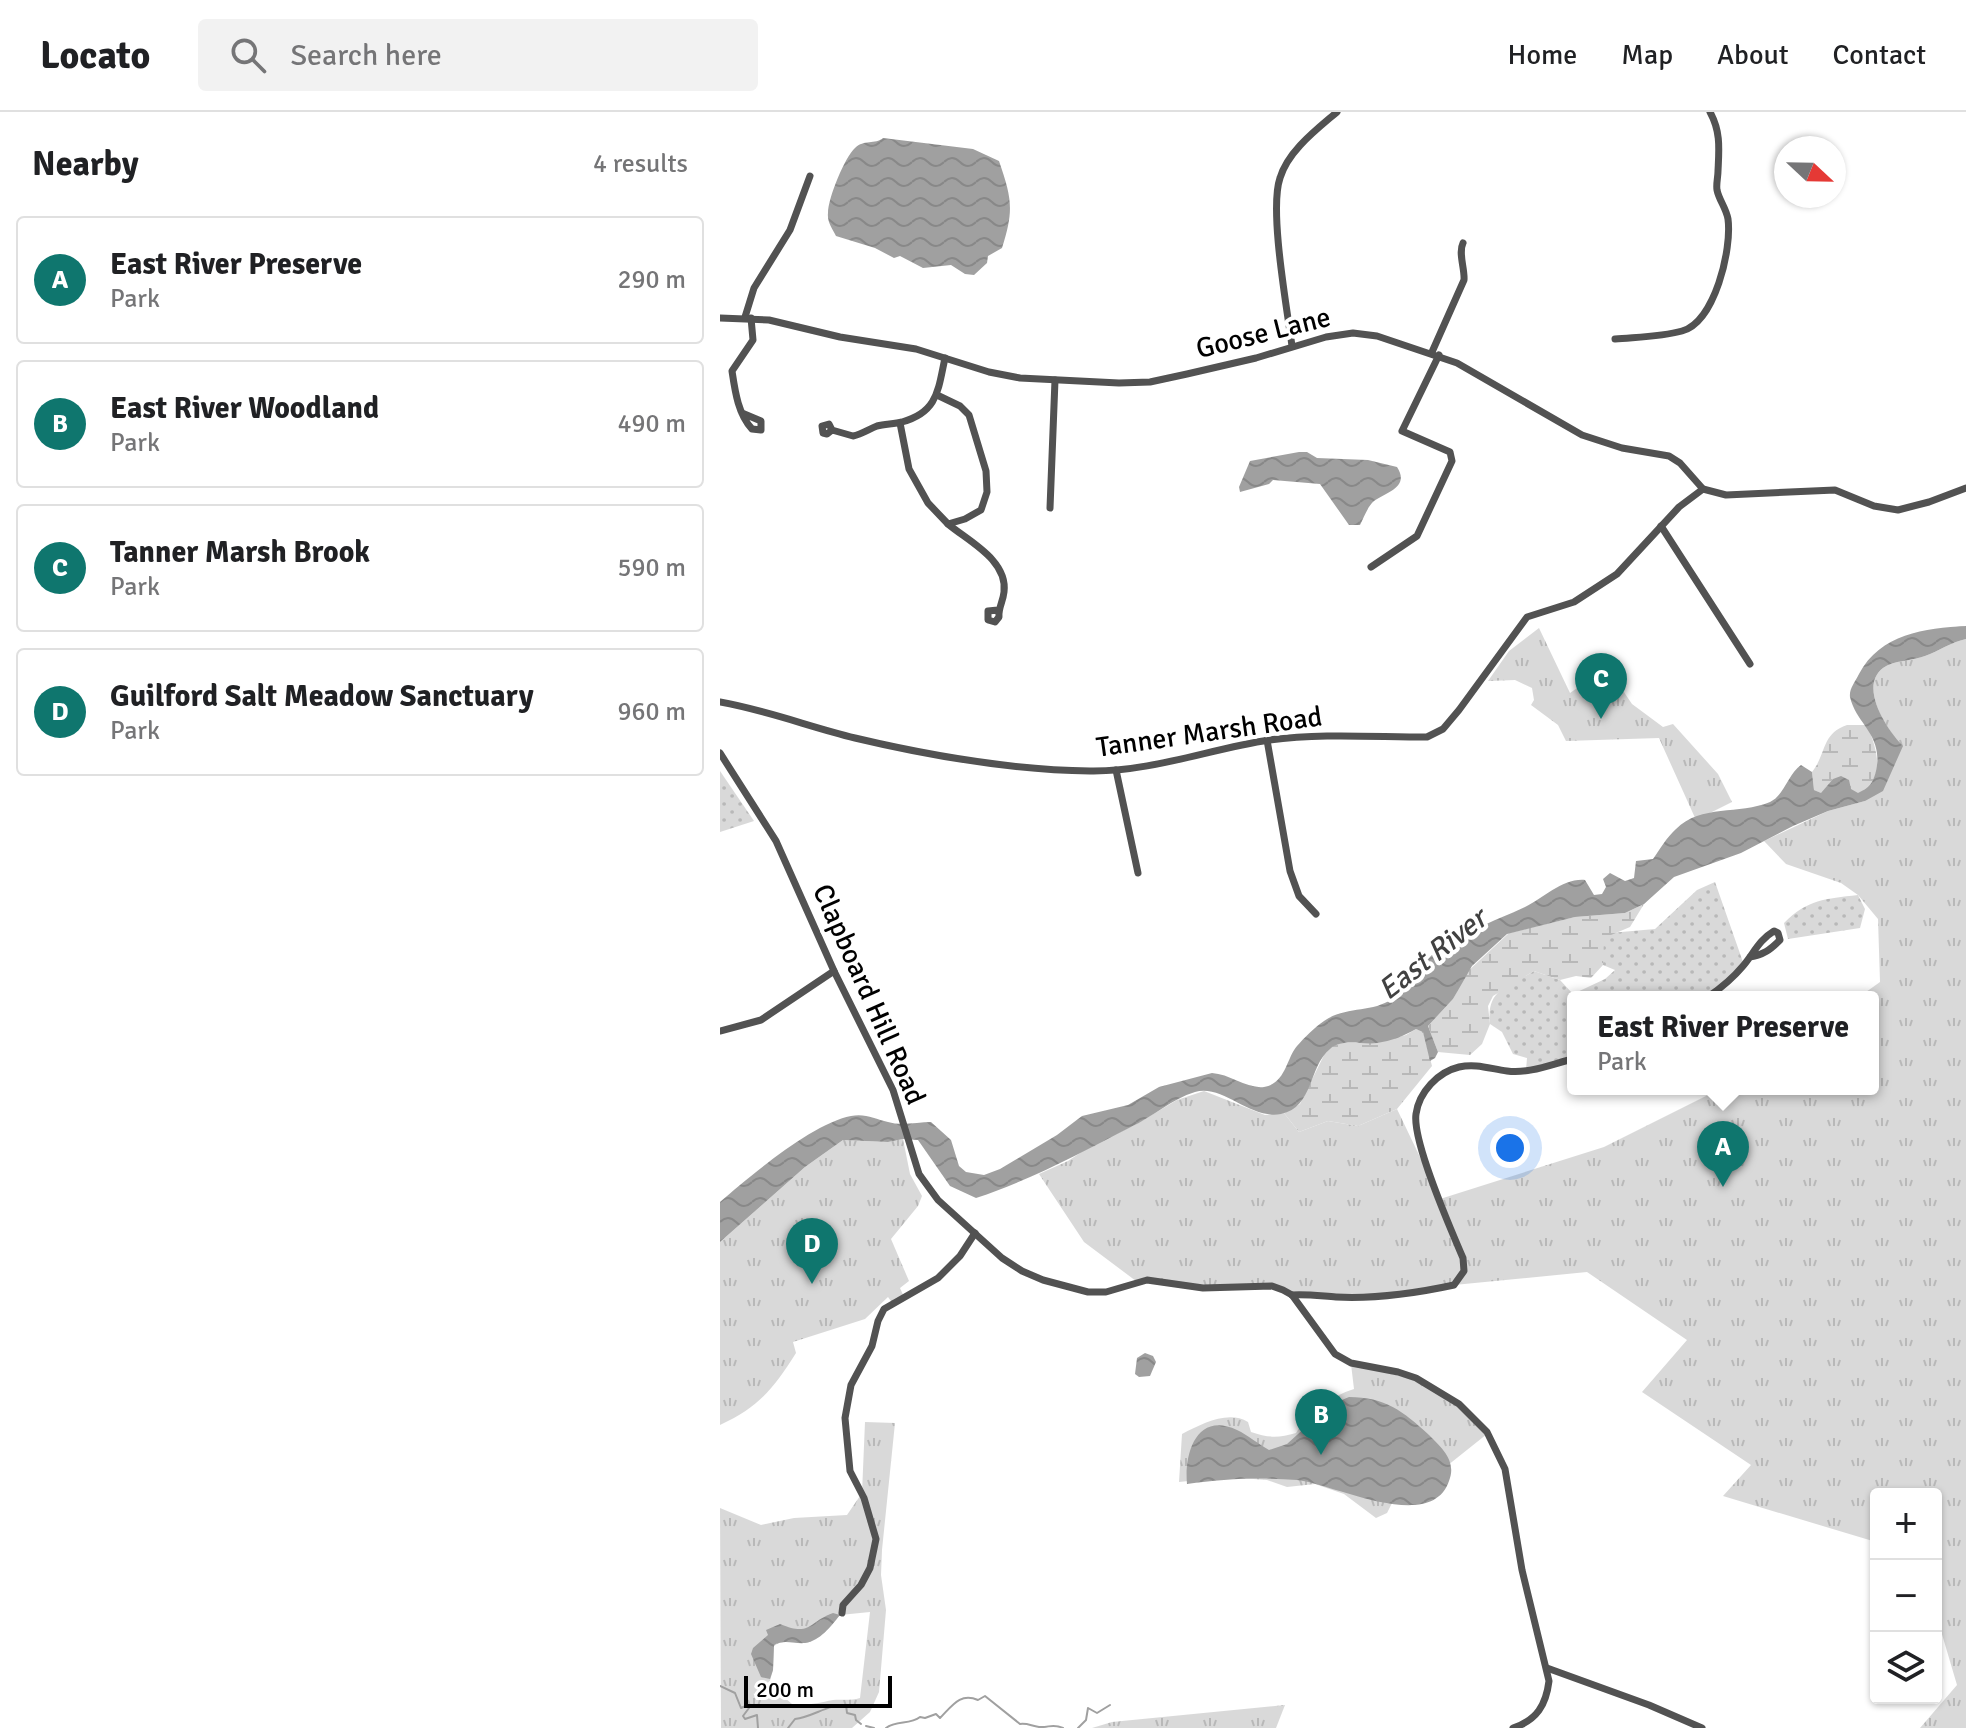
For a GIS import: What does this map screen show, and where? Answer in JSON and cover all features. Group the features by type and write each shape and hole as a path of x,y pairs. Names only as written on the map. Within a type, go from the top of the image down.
{"street":[{"path":"1292,346 1277,209 1280,176 1295,151 1337,112"},
{"path":"1615,339 1683,331 1696,324 1719,283 1727,257 1728,219 1717,190 1720,143 1718,127 1710,112"},
{"path":"742,413 732,371 753,340 748,317 754,288 790,230 810,176"},
{"path":"1391,436 1402,431 1464,280 1463,243"},
{"name":"Goose Lane","path":"720,318 748,317 840,337 916,349 989,372 1020,378 1119,383 1150,382 1353,333 1386,338 1436,354 1481,375 1582,435 1622,448 1669,456 1680,463 1703,489"},
{"path":"832,430 853,436 875,426 900,423 919,416 937,395 945,358"},
{"path":"1050,508 1055,380"},
{"path":"937,395 960,406 969,415 986,471 987,492 981,510 948,524"},
{"path":"900,423 909,469 928,503 995,564 1005,593 998,610"},
{"path":"1371,567 1417,536 1452,461 1450,452 1402,431"},
{"path":"1703,489 1726,495 1835,490 1874,506 1898,510 1966,488"},
{"name":"Tanner Marsh Road","path":"720,702 854,738 920,752 1087,771 1116,770 1267,740 1331,735 1427,737 1443,729 1459,710 1527,617 1574,602 1617,574 1661,526 1703,489"},
{"path":"1661,526 1750,664"},
{"path":"1267,740 1290,871 1299,896 1316,914"},
{"name":"Clapboard Hill Road","path":"720,753 776,841 834,971 887,1076 919,1174 938,1200 1002,1258 1043,1280 1088,1292 1106,1292 1147,1280 1203,1288 1272,1286 1292,1295 1339,1297 1385,1295 1454,1285 1464,1271 1463,1258 1415,1126 1420,1101 1436,1078 1462,1066 1526,1070 1567,1060"},
{"path":"1116,770 1138,873"},
{"path":"1716,991 1735,976 1750,957"},
{"path":"720,1031 747,1025 774,1013 834,971"},
{"path":"842,1613 843,1605 861,1585 870,1568 876,1539 864,1498 850,1471 845,1418 851,1385 872,1346 884,1309 938,1278 960,1256 975,1233"},
{"path":"1292,1295 1335,1354 1351,1363 1416,1378 1459,1404 1487,1432 1505,1469 1522,1570 1549,1681 1544,1704 1532,1719 1513,1728"},
{"path":"1547,1668 1702,1728"}],"green space":[{"path":"1539,628 1570,693 1607,667 1632,704 1663,727 1673,724 1718,774 1732,802 1696,820 1659,738 1566,741 1558,725 1531,705 1534,700 1532,688 1515,680 1488,681 1509,651"},
{"path":"1966,639 1966,1728 1920,1728 1957,1685 1942,1634 1942,1488 1870,1488 1870,1540 1723,1496 1751,1465 1642,1392 1687,1340 1587,1272 1385,1295 1292,1295 1271,1286 1203,1288 1146,1277 1136,1281 1084,1242 1039,1174 1177,1100 1204,1091 1265,1115 1284,1113 1299,1132 1328,1121 1358,1126 1397,1109 1440,1199 1604,1147 1708,1095 1879,1095 1879,991 1867,991 1880,982 1878,919 1858,895 1841,883 1786,864 1764,841 1828,811 1865,801 1902,746 1878,708 1873,686 1876,676 1887,665 1930,654"},
{"path":"1847,725 1867,725 1876,753 1876,772 1867,788 1858,794 1833,779 1822,794 1814,790 1812,772 1828,739"},
{"path":"720,771 754,821 720,832"},
{"path":"1715,882 1744,965 1715,991 1579,991 1605,979 1615,970 1603,965 1603,938 1610,933 1655,929 1697,890"},
{"path":"1858,895 1865,909 1860,928 1788,939 1784,923 1801,909 1826,899"},
{"path":"1644,904 1630,927 1604,938 1603,965 1591,978 1576,976 1560,980 1534,971 1493,996 1488,1006 1490,1024 1482,1044 1470,1055 1438,1052 1428,1026 1453,999 1466,973 1509,933 1575,917 1625,913"},
{"path":"1534,971 1560,980 1570,991 1567,991 1567,1060 1526,1070 1527,1058 1513,1054 1502,1032 1490,1024 1492,1003 1501,990"},
{"path":"1416,1029 1423,1031 1432,1066 1397,1109 1358,1126 1328,1121 1299,1132 1284,1113 1300,1104 1326,1051 1338,1043 1376,1043"},
{"path":"903,1139 910,1174 922,1196 918,1206 891,1239 909,1281 900,1288 904,1297 893,1304 888,1297 865,1319 793,1342 796,1353 772,1387 755,1404 720,1425 720,1242 805,1167 843,1140 888,1142"},
{"path":"1351,1364 1408,1378 1446,1396 1487,1434 1413,1493 1392,1503 1387,1513 1376,1518 1344,1494 1315,1484 1287,1487 1267,1480 1226,1477 1179,1482 1182,1434 1215,1420 1232,1417 1248,1422 1251,1432 1263,1435 1296,1433 1321,1406 1354,1389"},
{"path":"865,1422 895,1423 882,1550 881,1575 886,1610 879,1692 870,1712 852,1728 721,1728 720,1508 761,1525 794,1518 847,1515 862,1493","holes":["870,1612 860,1698 792,1704 769,1684 774,1646 785,1642 810,1642 825,1632 840,1615"]},
{"path":"1285,1705 1276,1728 1092,1728 1112,1722"}],"water":[{"path":"883,138 973,149 999,161 1009,195 1008,224 1002,248 988,256 987,263 974,275 965,274 951,265 923,268 900,256 894,258 875,248 836,236 828,213 842,169 858,145"},
{"path":"1307,452 1317,458 1368,460 1397,467 1401,479 1395,488 1372,503 1360,525 1349,525 1320,484 1273,480 1240,492 1239,487 1250,461"},
{"path":"1966,626 1966,639 1920,658 1887,665 1876,676 1873,686 1878,708 1883,720 1903,746 1883,791 1865,801 1828,811 1793,826 1741,853 1674,877 1644,904 1625,913 1575,917 1507,934 1472,966 1453,999 1428,1026 1438,1052 1430,1061 1423,1032 1416,1029 1382,1042 1341,1044 1323,1057 1305,1095 1292,1110 1281,1114 1258,1112 1216,1093 1195,1092 1055,1166 976,1198 950,1186 918,1140 843,1140 805,1167 720,1242 720,1202 801,1139 851,1116 898,1124 931,1122 951,1140 959,1166 966,1172 984,1175 1000,1169 1057,1135 1082,1116 1128,1105 1159,1087 1212,1073 1251,1086 1271,1085 1281,1076 1297,1046 1324,1021 1392,999 1404,989 1427,959 1444,946 1525,907 1561,885 1585,880 1594,895 1602,894 1606,887 1603,879 1610,873 1625,881 1634,878 1636,861 1653,859 1686,821 1709,813 1770,802 1779,795 1801,765 1812,772 1814,790 1821,793 1833,779 1841,776 1849,780 1851,789 1858,793 1865,789 1873,779 1877,759 1873,739 1850,697 1859,674 1879,650 1891,642 1920,632"},
{"path":"1145,1353 1153,1356 1156,1362 1150,1376 1139,1377 1135,1374 1137,1358"},
{"path":"1349,1397 1393,1407 1439,1445 1450,1461 1451,1474 1439,1496 1423,1504 1403,1505 1297,1480 1242,1479 1187,1484 1191,1448 1196,1438 1212,1426 1241,1432 1269,1450 1287,1444 1330,1405"},
{"path":"833,1613 840,1615 816,1639 805,1643 774,1645 770,1679 761,1677 751,1654 753,1648 768,1635 766,1630 780,1624 804,1629"}],"waterway":[{"path":"720,1686 735,1693 741,1708 748,1705 743,1716 745,1719 757,1715 758,1728"},
{"path":"886,1728 936,1714 940,1718 961,1699 978,1700 985,1696 1020,1724 1063,1728"},
{"path":"788,1728 795,1719 839,1705 846,1705 847,1713 855,1715 861,1724"},
{"path":"1078,1728 1086,1720 1088,1708 1097,1713 1110,1705"},
{"path":"866,1726 874,1728"}],"place":[{"name":"Tanner Marsh Brook","path":"1601,719"},
{"name":"East River Preserve","path":"1723,1187"},
{"name":"Guilford Salt Meadow Sanctuary","path":"812,1284"},
{"name":"East River Woodland","path":"1321,1455"}],"water label":[{"name":"East River","path":"1432,954"}]}
